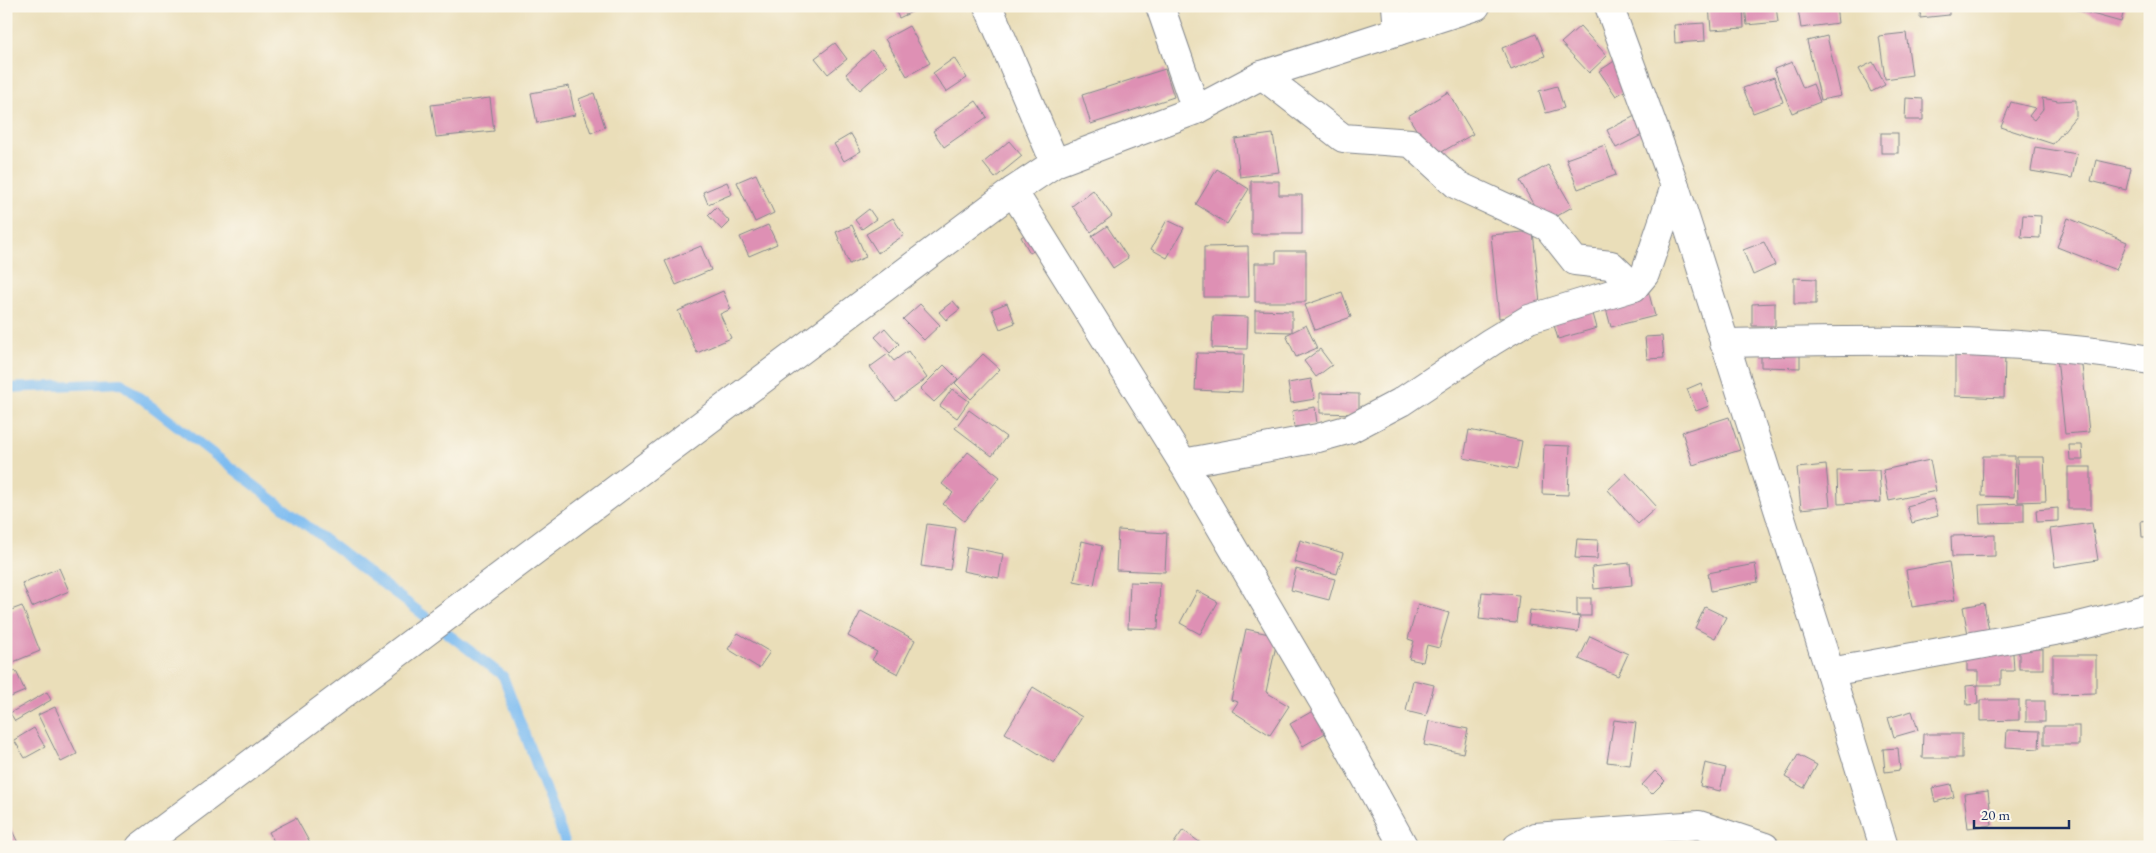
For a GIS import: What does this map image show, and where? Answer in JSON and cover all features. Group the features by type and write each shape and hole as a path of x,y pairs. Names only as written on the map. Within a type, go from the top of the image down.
{"street":[{"path":"988,6 1055,163"},
{"path":"1160,6 1196,110"},
{"path":"140,847 1013,191 1055,163 1196,110 1262,75 1397,19 1476,6"},
{"path":"1609,6 1675,186 1884,847"},
{"path":"1262,75 1343,138 1411,143 1457,184 1548,227 1576,261 1611,265 1634,287"},
{"path":"1182,463 1318,438 1350,430 1401,402 1529,319 1634,287 1645,274 1675,186"},
{"path":"1013,191 1182,463 1334,720 1404,847"},
{"path":"1724,343 1862,340 2019,343 2150,360"},
{"path":"1830,672 2071,628 2150,608"},
{"path":"1517,847 1536,837 1699,825 1765,847"}],"building":[{"path":"893,6 924,6 899,18"},
{"path":"1709,6 1743,6 1744,28 1711,30"},
{"path":"1745,6 1776,6 1778,22 1747,25"},
{"path":"1836,6 1838,23 1801,28 1798,9"},
{"path":"1921,6 1949,6 1949,15 1920,18"},
{"path":"2063,6 2125,6 2121,22"},
{"path":"1704,23 1705,41 1675,43 1674,25"},
{"path":"909,26 930,63 907,76 885,39"},
{"path":"1580,26 1607,56 1589,73 1561,43"},
{"path":"1906,33 1912,75 1885,79 1879,36"},
{"path":"1536,34 1545,56 1511,70 1502,48"},
{"path":"1827,36 1841,96 1821,100 1807,41"},
{"path":"835,43 847,59 828,74 815,58"},
{"path":"872,50 887,66 860,90 846,74"},
{"path":"954,58 967,78 946,92 933,73"},
{"path":"1619,58 1636,84 1616,96 1599,71"},
{"path":"1792,62 1803,88 1813,84 1820,102 1792,113 1774,69"},
{"path":"1873,62 1885,85 1871,92 1859,69"},
{"path":"1165,69 1174,97 1091,124 1082,95"},
{"path":"1774,77 1783,102 1753,113 1743,88"},
{"path":"569,86 575,115 537,123 531,93"},
{"path":"1557,86 1564,108 1546,113 1539,91"},
{"path":"1448,92 1473,134 1433,157 1408,116"},
{"path":"594,93 605,127 591,133 579,99"},
{"path":"490,98 494,131 436,137 431,105"},
{"path":"1906,98 1923,99 1923,120 1905,120"},
{"path":"2042,98 2058,101 2076,100 2076,116 2053,144 2001,127 2011,102 2035,108 2029,116 2034,120 2043,109"},
{"path":"976,101 987,117 944,147 933,131"},
{"path":"1637,115 1646,133 1616,148 1607,130"},
{"path":"1881,133 1898,133 1898,153 1881,153"},
{"path":"851,134 861,151 844,161 834,144"},
{"path":"1273,134 1279,172 1240,177 1235,139"},
{"path":"1009,141 1022,156 995,178 983,163"},
{"path":"1605,145 1616,175 1578,189 1566,159"},
{"path":"2035,147 2077,154 2072,178 2031,171"},
{"path":"2096,160 2131,168 2126,190 2091,181"},
{"path":"1548,165 1572,207 1544,223 1520,181"},
{"path":"1217,169 1249,189 1227,224 1196,204"},
{"path":"756,174 774,213 755,222 737,182"},
{"path":"1251,181 1279,181 1279,195 1302,195 1302,234 1251,234"},
{"path":"727,182 732,194 708,204 703,192"},
{"path":"1093,190 1112,216 1091,232 1072,206"},
{"path":"716,207 730,222 722,230 708,215"},
{"path":"869,209 876,219 862,229 855,220"},
{"path":"2023,215 2041,216 2040,238 2021,237"},
{"path":"893,218 904,235 878,253 866,234"},
{"path":"2068,218 2127,242 2116,270 2057,247"},
{"path":"1167,220 1184,228 1167,258 1151,249"},
{"path":"768,225 777,244 749,256 740,237"},
{"path":"852,225 866,257 849,264 836,232"},
{"path":"1107,226 1128,258 1113,268 1092,236"},
{"path":"1036,228 1045,244 1030,253 1021,237"},
{"path":"1533,231 1541,314 1499,318 1491,235"},
{"path":"1764,242 1775,265 1753,275 1743,250"},
{"path":"701,246 711,270 676,285 665,261"},
{"path":"1248,246 1249,297 1204,297 1204,247"},
{"path":"1276,251 1306,251 1306,302 1255,302 1255,263 1276,263"},
{"path":"1794,278 1816,279 1816,304 1794,304"},
{"path":"1648,290 1655,316 1611,327 1604,301"},
{"path":"723,291 731,309 720,314 731,338 697,353 678,311"},
{"path":"1342,292 1351,317 1315,330 1305,305"},
{"path":"953,301 960,309 946,320 939,312"},
{"path":"1007,303 1015,323 1000,329 992,309"},
{"path":"1590,303 1597,328 1558,339 1551,315"},
{"path":"1775,303 1775,326 1752,326 1752,304"},
{"path":"920,304 940,325 924,340 903,319"},
{"path":"1255,310 1292,311 1292,332 1255,331"},
{"path":"1213,316 1248,317 1247,349 1212,348"},
{"path":"1306,325 1317,348 1296,357 1286,335"},
{"path":"885,328 899,344 890,353 875,337"},
{"path":"1662,336 1664,358 1647,359 1645,337"},
{"path":"1761,345 1800,346 1800,368 1761,367"},
{"path":"1320,349 1332,365 1316,377 1304,361"},
{"path":"908,351 927,378 896,401 870,367 888,354 894,361"},
{"path":"1197,353 1244,354 1242,392 1195,390"},
{"path":"1955,353 2005,354 2004,398 1955,396"},
{"path":"983,354 1000,369 971,399 955,383"},
{"path":"2081,356 2089,432 2065,434 2057,358"},
{"path":"944,365 958,379 934,402 920,389"},
{"path":"1311,379 1315,399 1291,403 1288,383"},
{"path":"1701,383 1709,406 1696,411 1687,389"},
{"path":"952,389 969,401 957,418 940,406"},
{"path":"1320,393 1359,394 1359,414 1320,413"},
{"path":"1315,407 1317,424 1294,427 1292,411"},
{"path":"969,410 1006,437 992,456 955,428"},
{"path":"1729,417 1740,450 1693,465 1682,432"},
{"path":"1469,430 1522,441 1517,469 1464,458"},
{"path":"1544,445 1570,446 1568,495 1542,494"},
{"path":"2069,445 2082,445 2083,460 2070,460"},
{"path":"968,452 1000,477 964,521 943,504 953,493 942,484"},
{"path":"1983,456 2015,456 2014,497 1982,496"},
{"path":"2017,457 2044,457 2046,501 2018,502"},
{"path":"1930,460 1936,491 1889,501 1883,470"},
{"path":"1826,465 1830,506 1801,509 1797,468"},
{"path":"2068,467 2091,467 2091,509 2068,509"},
{"path":"1879,470 1881,502 1838,504 1837,471"},
{"path":"1626,473 1657,507 1638,524 1608,490"},
{"path":"8,491 11,510 6,510 6,492"},
{"path":"1933,499 1938,516 1912,523 1907,506"},
{"path":"2024,503 2024,522 1980,523 1979,505"},
{"path":"2058,508 2058,521 2037,522 2036,510"},
{"path":"2150,520 2150,537 2142,537 2141,521"},
{"path":"2092,523 2098,560 2055,567 2050,529"},
{"path":"927,524 956,528 950,570 921,566"},
{"path":"1118,530 1167,533 1165,572 1116,570"},
{"path":"1995,535 1995,556 1952,557 1951,536"},
{"path":"1577,539 1598,540 1597,559 1575,558"},
{"path":"1300,540 1343,553 1337,574 1294,562"},
{"path":"1082,541 1102,546 1094,585 1074,581"},
{"path":"967,547 1003,554 999,578 963,571"},
{"path":"1949,562 1955,600 1912,607 1906,570"},
{"path":"1630,563 1632,585 1594,589 1592,567"},
{"path":"1755,564 1758,582 1711,591 1708,573"},
{"path":"59,568 69,591 32,607 22,583"},
{"path":"1296,569 1335,579 1329,600 1291,590"},
{"path":"1130,582 1160,583 1158,629 1128,628"},
{"path":"1197,591 1218,602 1200,634 1180,623"},
{"path":"1482,592 1519,595 1516,623 1479,619"},
{"path":"1577,598 1591,598 1591,616 1577,616"},
{"path":"1984,603 1990,636 1969,640 1963,607"},
{"path":"1418,604 1449,613 1439,648 1427,645 1423,662 1409,659 1414,641 1408,639"},
{"path":"22,606 40,651 6,665 6,612"},
{"path":"1705,607 1726,617 1715,638 1695,628"},
{"path":"1530,610 1580,617 1578,632 1528,625"},
{"path":"861,611 915,640 898,674 872,660 877,652 848,636"},
{"path":"1246,629 1278,636 1266,692 1289,706 1270,735 1232,711 1238,702 1231,700"},
{"path":"738,633 770,652 759,668 728,649"},
{"path":"1590,636 1628,654 1618,676 1579,659"},
{"path":"2019,649 2043,649 2043,669 2019,669"},
{"path":"1967,653 2013,653 2014,671 2001,671 2001,685 1978,685 1978,671 1967,671"},
{"path":"2053,655 2096,655 2096,693 2053,694"},
{"path":"16,671 25,691 6,699 6,675"},
{"path":"1413,680 1434,685 1426,716 1406,711"},
{"path":"1977,685 1978,704 1967,705 1966,686"},
{"path":"1033,687 1082,717 1054,763 1005,733"},
{"path":"47,692 51,700 15,721 10,713"},
{"path":"1980,700 2019,700 2019,720 1980,721"},
{"path":"2026,701 2045,701 2045,722 2026,722"},
{"path":"55,707 77,754 61,762 38,715"},
{"path":"1316,709 1329,731 1303,746 1290,724"},
{"path":"1912,711 1918,730 1894,737 1888,718"},
{"path":"1614,720 1636,723 1630,765 1607,762"},
{"path":"1429,721 1468,729 1463,753 1424,745"},
{"path":"2044,726 2079,726 2079,745 2044,745"},
{"path":"34,728 45,747 25,758 14,740"},
{"path":"2007,730 2040,731 2039,749 2006,747"},
{"path":"1923,734 1962,734 1962,758 1922,758"},
{"path":"1898,748 1900,770 1885,772 1883,749"},
{"path":"1798,755 1817,765 1804,788 1785,777"},
{"path":"1705,763 1726,768 1720,791 1700,786"},
{"path":"1655,771 1665,781 1652,794 1642,785"},
{"path":"1951,784 1954,797 1935,802 1932,788"},
{"path":"1988,791 1992,825 1968,828 1964,794"},
{"path":"6,818 20,847 6,847"},
{"path":"296,818 312,847 277,847 269,832"},
{"path":"1183,830 1206,847 1172,846"}],"waterway":[{"path":"6,388 121,383 503,676 567,847"}]}
